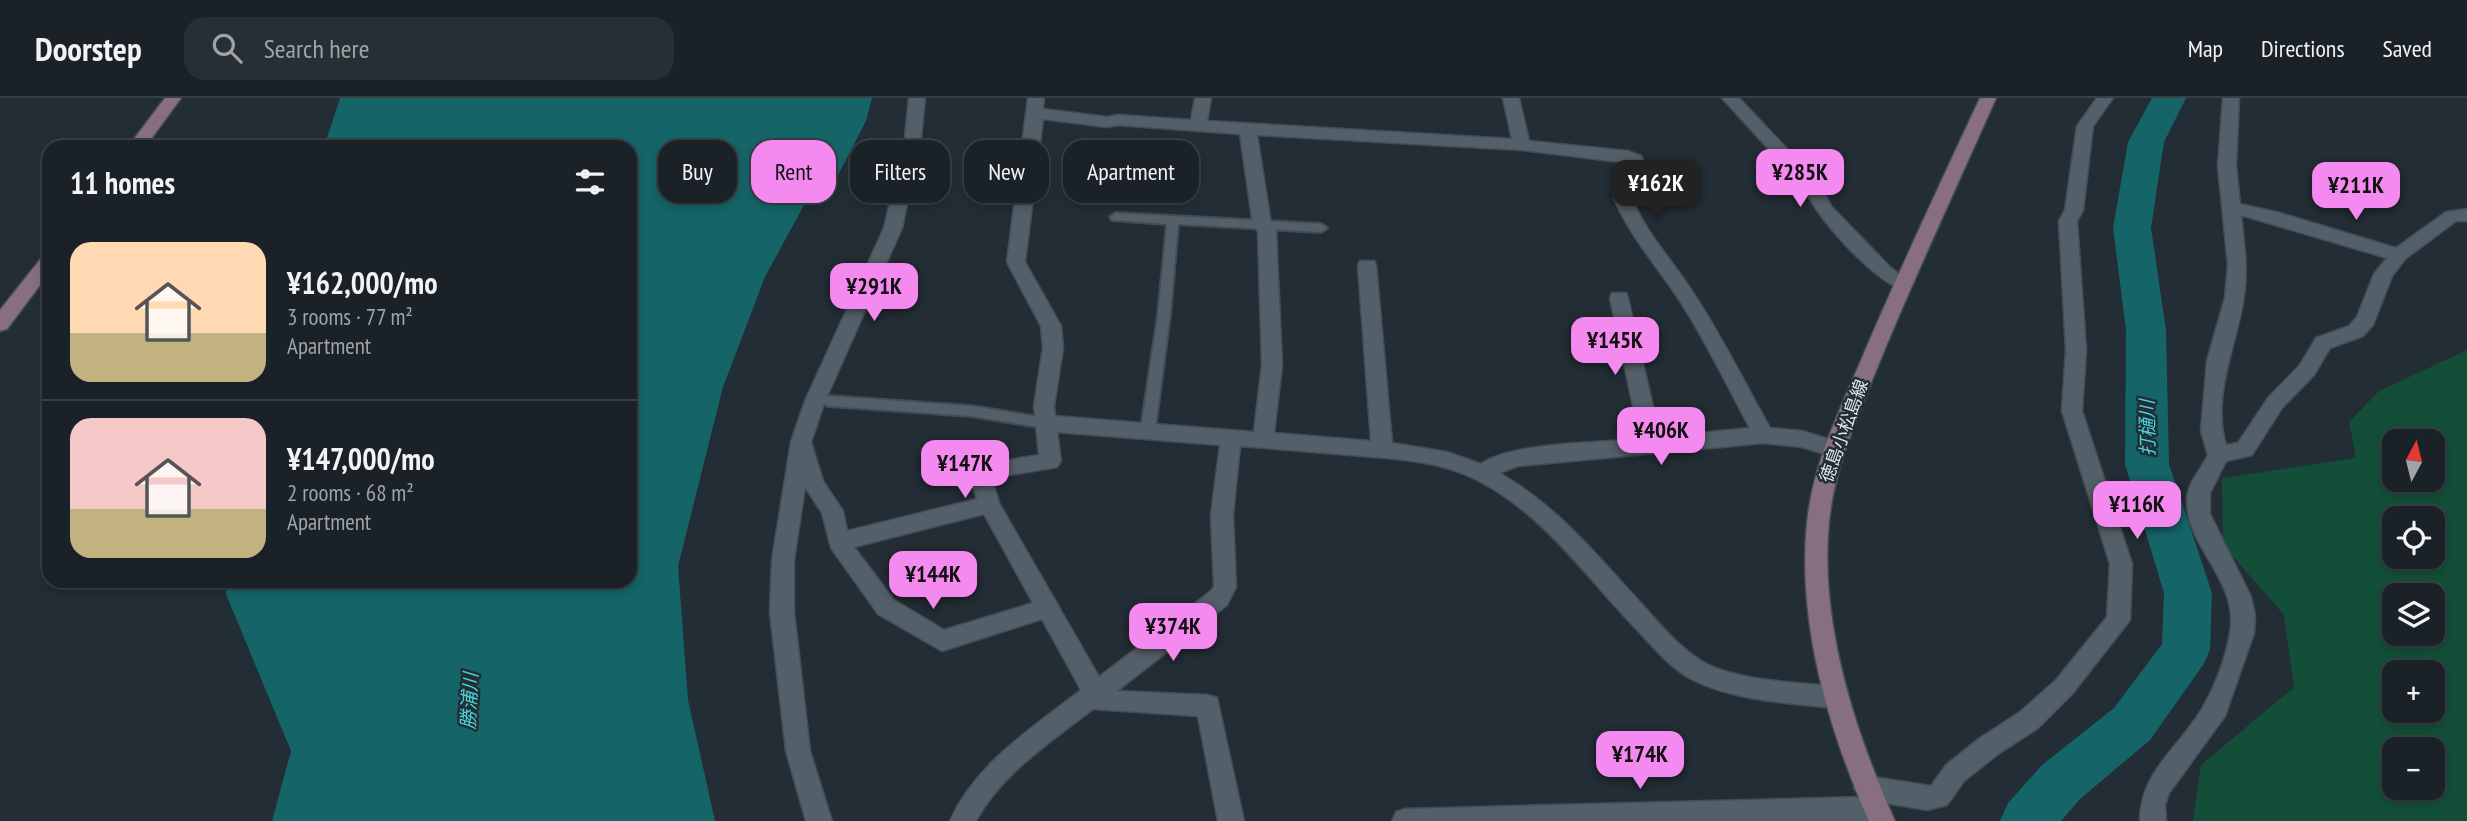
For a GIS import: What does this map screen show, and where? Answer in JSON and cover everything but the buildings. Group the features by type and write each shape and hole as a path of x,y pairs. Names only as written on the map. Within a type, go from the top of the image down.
{"main road":[{"path":"141,140 173,98"},
{"name":"徳島小松島線","path":"1875,806 1836,697 1820,599 1817,524 1823,487 1834,449 1902,284 1988,98"},
{"path":"0,324 42,269"}],"street":[{"path":"819,821 798,751 782,612 783,560 801,442 821,401 893,228 913,137 917,98"},
{"path":"1198,126 1203,98"},
{"path":"1511,98 1522,145"},
{"path":"1730,98 1814,188 1817,199 1842,228 1883,271 1902,284"},
{"path":"1405,821 1875,806 1938,797 1955,773 1989,746 2029,720 2064,687 2118,620 2121,564 2072,411 2076,351 2068,221 2074,210 2085,126 2105,98"},
{"path":"2153,821 2151,799 2215,710 2243,629 2241,603 2229,571 2200,517 2198,496 2218,455 2211,431 2217,361 2235,298 2237,265 2227,166 2231,98"},
{"path":"1231,821 1208,706 1100,701 989,504 979,472 1050,461 1044,405 1053,348 1051,326 1016,262 1035,106 1107,122 1118,120 1522,145 1628,156 1635,160 1652,194 1623,199 1630,216 1667,274 1684,291 1764,435"},
{"path":"1248,129 1262,225 1267,231 1272,365 1263,440"},
{"path":"2233,208 2274,216 2399,255"},
{"path":"2218,455 2245,449 2275,403 2307,370 2323,343 2356,331 2366,320 2383,274 2399,255 2452,216 2467,215"},
{"path":"1367,265 1382,450"},
{"path":"1619,298 1652,447"},
{"path":"1045,423 1148,429 1439,456 1485,472 1533,504 1647,625 1697,671 1808,695 1836,697"},
{"path":"1485,472 1498,463 1518,458 1764,435 1802,439 1834,449"},
{"path":"963,821 975,798 1016,755 1219,598 1225,587 1222,515 1231,438"},
{"path":"801,442 813,483 832,511 839,542 887,607 943,641 1047,608"},
{"path":"839,542 989,504"}],"lane":[{"path":"1116,217 1262,225 1295,224 1321,228"},
{"path":"1148,429 1164,315 1173,219"},
{"path":"821,401 971,411 1045,423"}],"green space":[{"path":"2467,350 2467,821 2193,821 2201,765 2294,687 2284,615 2223,545 2222,478 2356,458 2349,422 2379,391"}],"water":[{"name":"勝浦川","path":"340,98 872,98 866,121 856,140 850,140 850,152 836,178 836,140 751,140 751,203 806,203 765,277 723,387 678,566 688,700 715,821 272,821 291,751 226,594 226,588 637,588 637,140 326,140"}],"waterway":[{"name":"打樋川","path":"2027,821 2061,782 2132,724 2186,650 2188,593 2147,464 2146,330 2132,228 2146,142 2169,98"}]}
